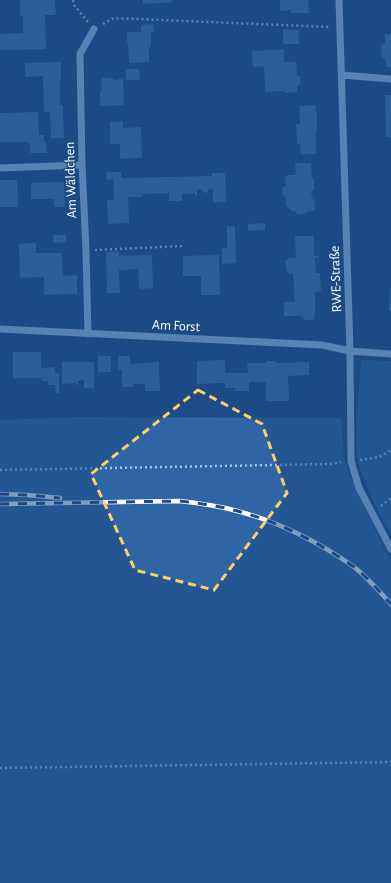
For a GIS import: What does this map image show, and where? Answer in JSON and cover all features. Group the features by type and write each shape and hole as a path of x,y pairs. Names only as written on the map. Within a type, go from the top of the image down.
{"street":[{"name":"RWE-Straße","path":"339,0 350,351 351,461 359,488 391,549"},
{"name":"Am Wäldchen","path":"88,334 80,54 94,29"},
{"path":"342,75 391,79"},
{"path":"0,168 82,165"},
{"name":"Am Forst","path":"0,329 322,345 350,351 391,354"}],"path":[{"path":"73,0 74,5 94,29 114,18 340,28"},
{"path":"86,250 183,246"},
{"path":"0,470 330,464 379,457 391,450"},
{"path":"0,768 391,762"}],"highlighted area":[{"path":"198,390 262,424 287,493 214,590 135,570 91,474"}],"shaded area":[{"path":"361,360 391,361 391,534 379,513 359,466 357,454 357,418"},
{"path":"78,417 341,418 344,457 355,488 391,562 391,883 0,883 0,420"}],"building":[{"path":"20,0 55,0 56,15 45,15 46,49 0,50 0,34 23,33 23,16 20,16"},
{"path":"143,0 172,0 172,2 143,4"},
{"path":"280,0 308,0 309,13 291,13 291,10 280,11"},
{"path":"153,24 154,32 151,32 149,62 129,63 127,32 141,32 141,25"},
{"path":"283,29 298,30 299,44 283,44"},
{"path":"385,34 391,34 391,67 386,67 385,59 382,58 381,45 385,44"},
{"path":"284,49 284,62 296,62 297,76 300,76 300,85 297,85 297,92 265,92 264,66 253,67 252,51"},
{"path":"61,62 60,105 63,105 64,138 51,138 50,112 44,112 43,76 25,77 25,63"},
{"path":"126,69 139,69 140,80 126,80"},
{"path":"101,78 113,78 113,80 123,79 124,105 100,106 100,91 102,90"},
{"path":"385,95 391,95 391,137 386,137"},
{"path":"315,105 317,112 316,154 301,154 300,144 297,144 296,124 300,124 299,106"},
{"path":"38,112 39,135 44,135 47,153 30,153 30,144 27,142 0,142 0,113"},
{"path":"123,121 123,128 141,127 142,158 120,159 120,144 110,144 110,122"},
{"path":"295,163 311,163 312,178 315,181 314,189 311,191 315,210 298,215 296,211 292,211 286,206 286,198 283,195 282,188 286,185 285,178 288,175 296,175"},
{"path":"106,172 121,172 121,178 212,176 212,173 225,173 226,202 213,202 213,189 209,189 206,193 202,190 197,190 197,196 195,196 195,193 182,194 182,201 169,201 169,193 142,194 143,197 128,197 129,223 108,224 107,200 114,200 113,179 107,180"},
{"path":"0,180 17,180 18,207 0,207"},
{"path":"64,182 65,207 54,207 54,199 31,199 31,183"},
{"path":"265,223 265,230 248,231 248,224"},
{"path":"227,226 235,226 236,263 222,264 222,248 227,248"},
{"path":"53,235 66,235 66,242 53,243"},
{"path":"295,236 314,236 314,256 319,256 315,258 316,273 320,273 321,291 315,292 315,317 313,320 305,320 302,316 284,316 284,302 295,302 293,273 290,274 286,270 285,260 289,258 296,258"},
{"path":"36,243 36,253 62,253 63,276 77,275 77,294 44,295 44,277 20,278 19,244"},
{"path":"119,251 119,256 152,255 153,288 139,289 138,269 119,270 120,293 107,293 106,252"},
{"path":"219,255 220,295 201,295 201,276 183,276 183,256"},
{"path":"390,288 391,311 389,311"},
{"path":"13,352 41,352 41,368 55,367 55,373 59,373 59,393 56,393 55,385 48,385 48,381 41,381 41,378 13,378"},
{"path":"98,356 111,356 111,372 98,372"},
{"path":"118,356 130,356 130,364 159,362 160,391 145,391 145,384 133,384 133,387 122,387 122,370 118,370"},
{"path":"225,360 225,373 248,373 247,363 266,363 266,361 276,361 276,363 309,362 309,375 288,376 289,401 266,401 266,382 249,382 249,391 235,391 235,388 225,388 225,383 197,384 197,361"},
{"path":"62,362 94,362 94,388 84,388 84,380 78,381 78,385 76,385 76,383 62,384"}],"railway":[{"path":"0,494 60,498"},
{"path":"0,504 179,501 226,508 249,514 281,526 326,549 359,571 391,604"}]}
